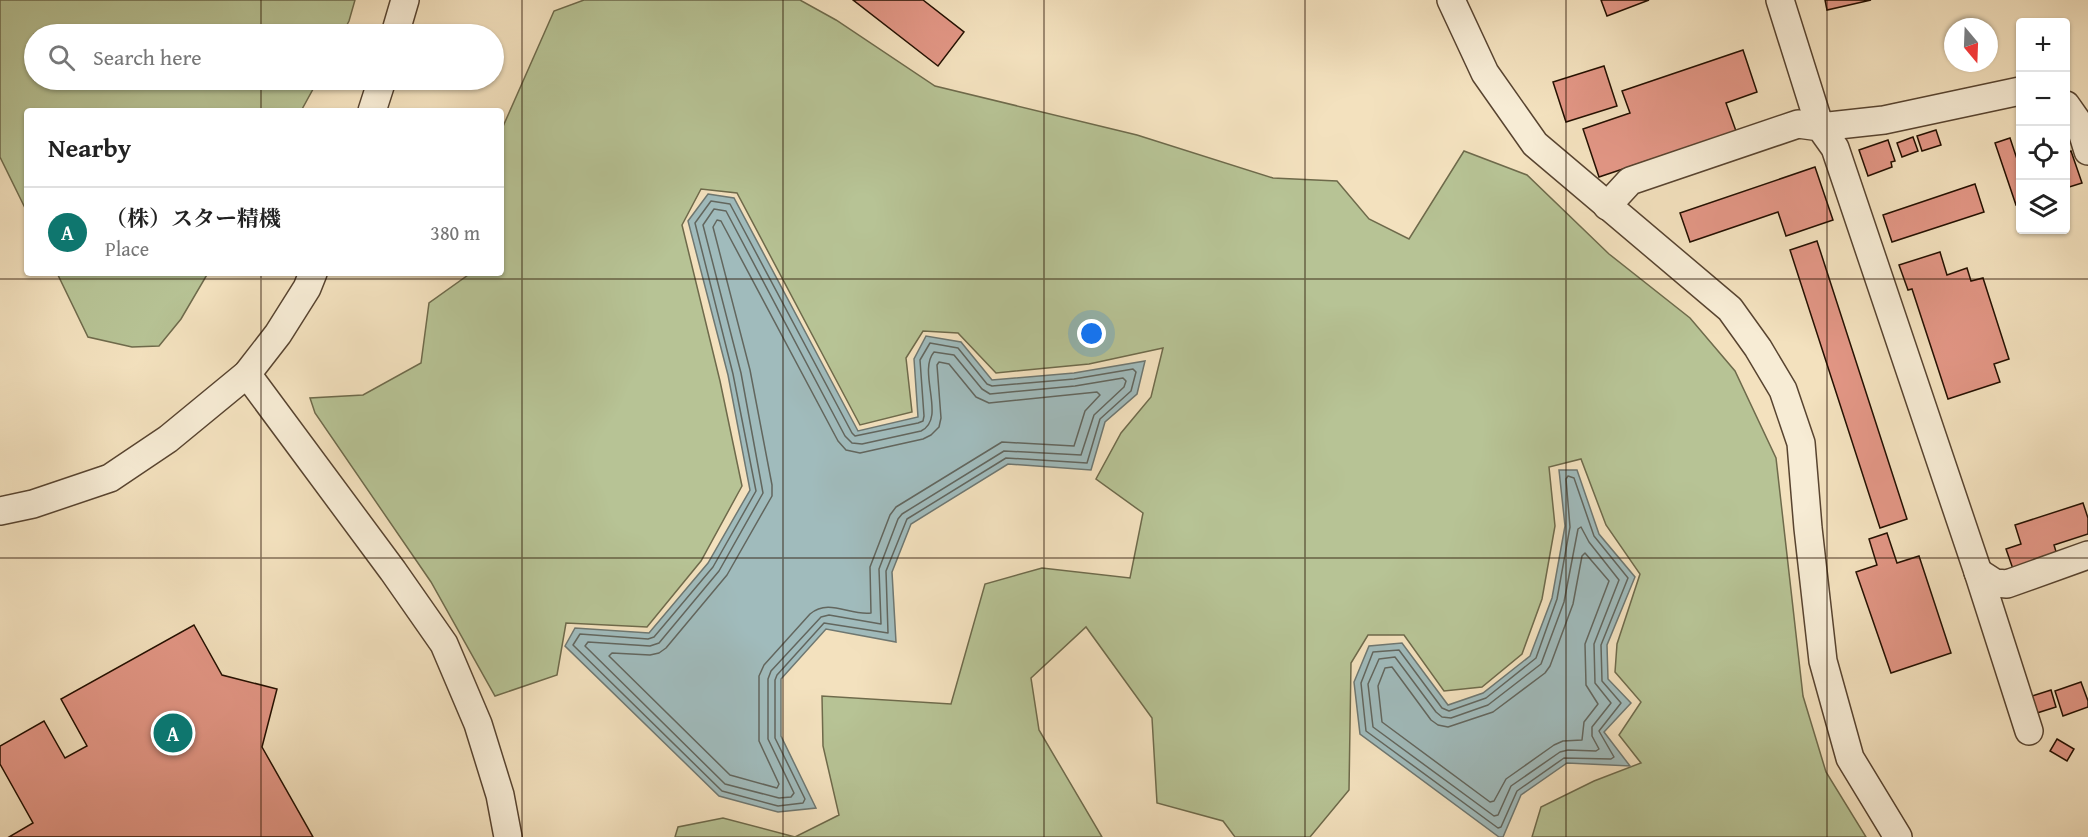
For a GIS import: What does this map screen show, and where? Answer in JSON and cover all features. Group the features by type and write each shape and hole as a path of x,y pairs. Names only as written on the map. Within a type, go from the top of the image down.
{"street":[{"path":"398,24 405,0"},
{"path":"1451,0 1485,73 1535,144 1730,309 1784,390 1801,443 1823,661 1850,758 1898,837"},
{"path":"1780,0 1820,128 1835,148 1978,572 2029,731"},
{"path":"373,108 379,90"},
{"path":"1607,206 1630,181 1798,124 1820,128 1884,120 2016,92"},
{"path":"2070,111 2080,125 2088,151"},
{"path":"0,511 33,504 110,478 168,439 247,374 278,334 307,288 312,276"},
{"path":"247,374 386,561 444,644 478,724 500,795 508,837"},
{"path":"1978,572 1995,583 2007,584 2088,555"}],"green space":[{"path":"0,0 355,0 347,24 24,24 24,90 313,90 303,108 24,108 24,206 0,157"},
{"path":"584,0 800,0 836,20 935,86 1137,135 1273,178 1337,181 1369,219 1409,239 1464,151 1527,175 1609,254 1690,318 1735,371 1776,458 1803,696 1826,772 1866,837 1532,837 1541,807 1594,781 1641,763 1619,735 1641,702 1615,672 1617,644 1640,574 1606,525 1581,459 1549,467 1555,526 1542,599 1522,654 1482,687 1444,691 1404,635 1368,635 1351,663 1349,790 1310,837 1235,837 1223,821 1157,803 1152,718 1086,627 1031,678 1039,730 1102,837 795,837 839,815 823,746 822,696 951,704 985,584 1042,568 1130,578 1143,513 1096,479 1121,433 1151,397 1163,348 1089,364 996,373 958,333 923,331 906,358 912,412 860,425 737,193 701,189 682,225 720,381 742,486 701,561 647,627 566,623 557,675 495,696 431,582 315,413 310,398 363,395 421,363 429,303 467,276 504,276 504,124 554,11"},
{"path":"58,276 206,276 181,319 159,346 132,347 88,337"},
{"path":"723,818 795,837 675,837 678,827"}],"water":[{"path":"708,194 734,198 858,431 918,417 914,359 926,336 961,342 992,380 1074,373 1145,361 1137,394 1105,422 1091,470 1008,464 911,524 892,572 896,642 826,629 781,679 781,736 816,808 778,812 719,796 565,646 575,628 649,633 708,563 750,490 728,375 688,221"},
{"path":"1559,470 1577,470 1599,534 1635,577 1607,645 1608,679 1631,703 1604,732 1630,766 1567,763 1521,795 1503,837 1499,837 1360,734 1354,682 1369,646 1402,643 1448,705 1483,693 1530,656 1552,598 1565,526"}],"building":[{"path":"853,0 923,0 964,32 938,66"},
{"path":"1601,0 1649,0 1607,16"},
{"path":"1825,0 1871,0 1827,10"},
{"path":"1743,50 1757,92 1726,103 1736,131 1599,177 1583,129 1630,113 1622,91"},
{"path":"1604,66 1617,106 1566,122 1553,82"},
{"path":"1936,130 1941,145 1922,151 1917,136"},
{"path":"1913,137 1918,151 1902,157 1897,143"},
{"path":"2010,138 2016,156 2016,205 1995,143"},
{"path":"1888,140 1895,161 1891,162 1892,167 1868,176 1859,150"},
{"path":"2070,151 2082,183 2070,187 2070,180"},
{"path":"1815,167 1833,220 1786,236 1778,212 1690,242 1680,213"},
{"path":"1975,184 1984,212 1892,242 1883,215"},
{"path":"1817,241 1907,519 1880,528 1790,250"},
{"path":"1940,252 1947,275 1967,268 1971,281 1983,278 2009,359 1994,364 2000,382 1948,399 1912,289 1908,290 1899,265"},
{"path":"2083,503 2088,518 2088,534 2054,545 2057,555 2013,569 2006,549 2021,544 2015,525"},
{"path":"1887,533 1897,563 1919,556 1951,653 1891,673 1856,572 1877,565 1869,539"},
{"path":"194,625 222,675 277,689 262,747 313,837 9,837 33,823 0,764 0,746 44,721 65,758 87,746 61,699"},
{"path":"2081,682 2088,707 2063,716 2055,691"},
{"path":"2051,690 2056,707 2037,713 2032,696"},
{"path":"2057,739 2074,749 2067,761 2050,751"}],"place":[{"name":"（株）スター精機","path":"173,733"}]}
